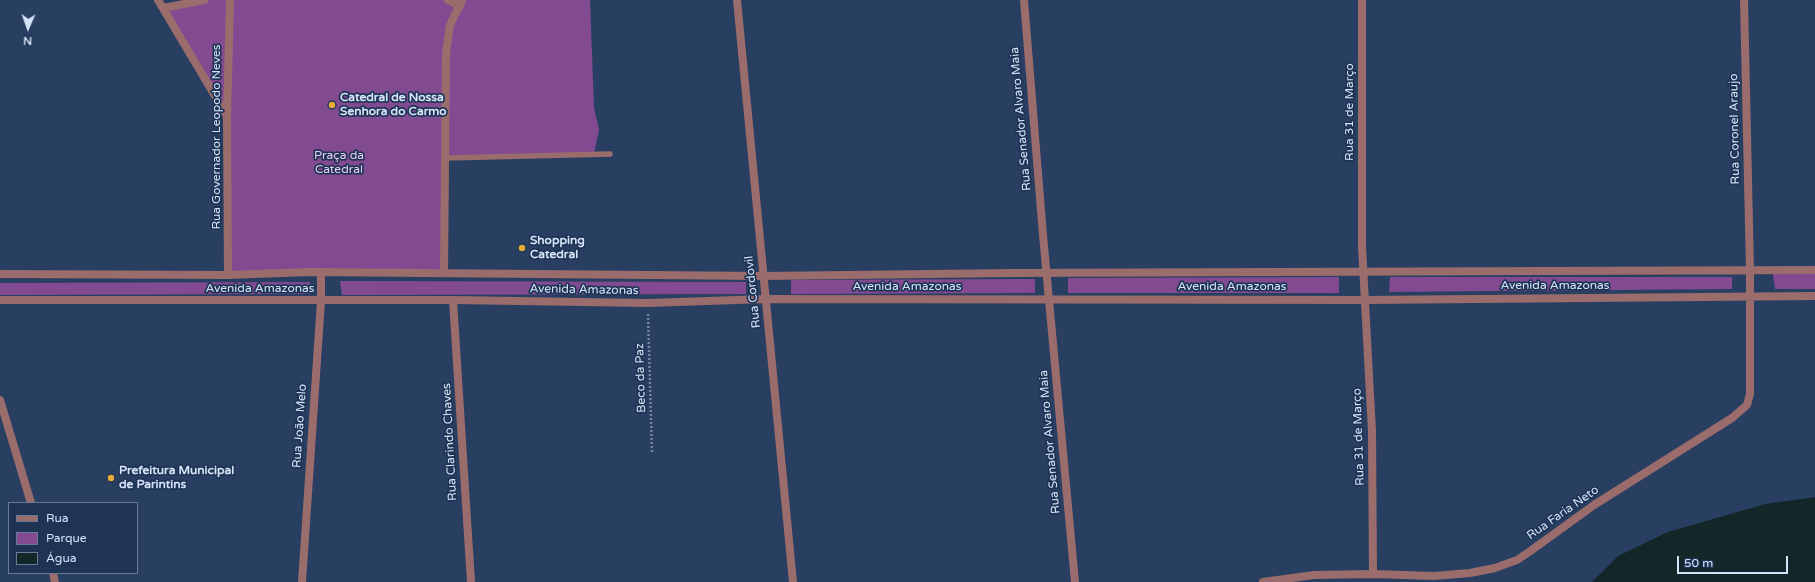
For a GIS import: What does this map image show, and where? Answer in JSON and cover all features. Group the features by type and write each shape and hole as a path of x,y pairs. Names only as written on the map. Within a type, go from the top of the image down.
{"street":[{"path":"158,0 228,116"},
{"path":"163,8 204,0"},
{"name":"Rua Governador Leopodo Neves","path":"228,275 230,0"},
{"path":"444,273 446,54 450,24 461,3 448,0"},
{"name":"Rua Cordovil","path":"737,0 793,582"},
{"name":"Rua Senador Alvaro Maia","path":"1024,0 1042,235 1047,273 1075,582"},
{"name":"Rua 31 de Março","path":"1362,0 1362,247 1372,431 1373,574"},
{"name":"Rua Coronel Araujo","path":"1744,0 1750,270"},
{"name":"Rua Faria Neto","path":"1263,582 1314,575 1373,574 1434,576 1470,573 1495,568 1516,560 1594,505 1740,412 1747,405 1750,394 1750,270"},
{"name":"Avenida Amazonas","path":"0,274 228,275 321,272 763,276 1047,273 1815,270"},
{"name":"Rua João Melo","path":"302,582 321,301 321,272"},
{"name":"Avenida Amazonas","path":"0,300 453,300 648,303 766,299 1365,300 1815,296"},
{"name":"Rua Clarindo Chaves","path":"453,300 471,582"},
{"path":"0,400 31,502"}],"lane":[{"path":"445,158 610,154"}],"path":[{"name":"Beco da Paz","path":"648,303 652,454"}],"green space":[{"name":"Praça da Catedral","path":"210,0 450,0 461,6 464,0 590,0 594,108 599,130 594,154 447,157 446,274 229,274 231,115 165,10"},
{"path":"1773,274 1815,274 1815,289 1775,289"},
{"path":"1339,277 1339,293 1068,293 1068,278"},
{"path":"1390,277 1732,277 1732,289 1389,292"},
{"path":"1035,279 1035,293 791,294 791,280"},
{"path":"340,281 746,282 746,294 342,295"},
{"path":"310,282 310,294 0,295 0,283"}],"water":[{"path":"1815,497 1815,582 1592,582 1618,556 1668,532 1765,504"}],"place":[{"name":"Catedral de Nossa Senhora do Carmo","path":"332,105"},
{"name":"Shopping Catedral","path":"522,248"},
{"name":"Prefeitura Municipal de Parintins","path":"111,478"}]}
